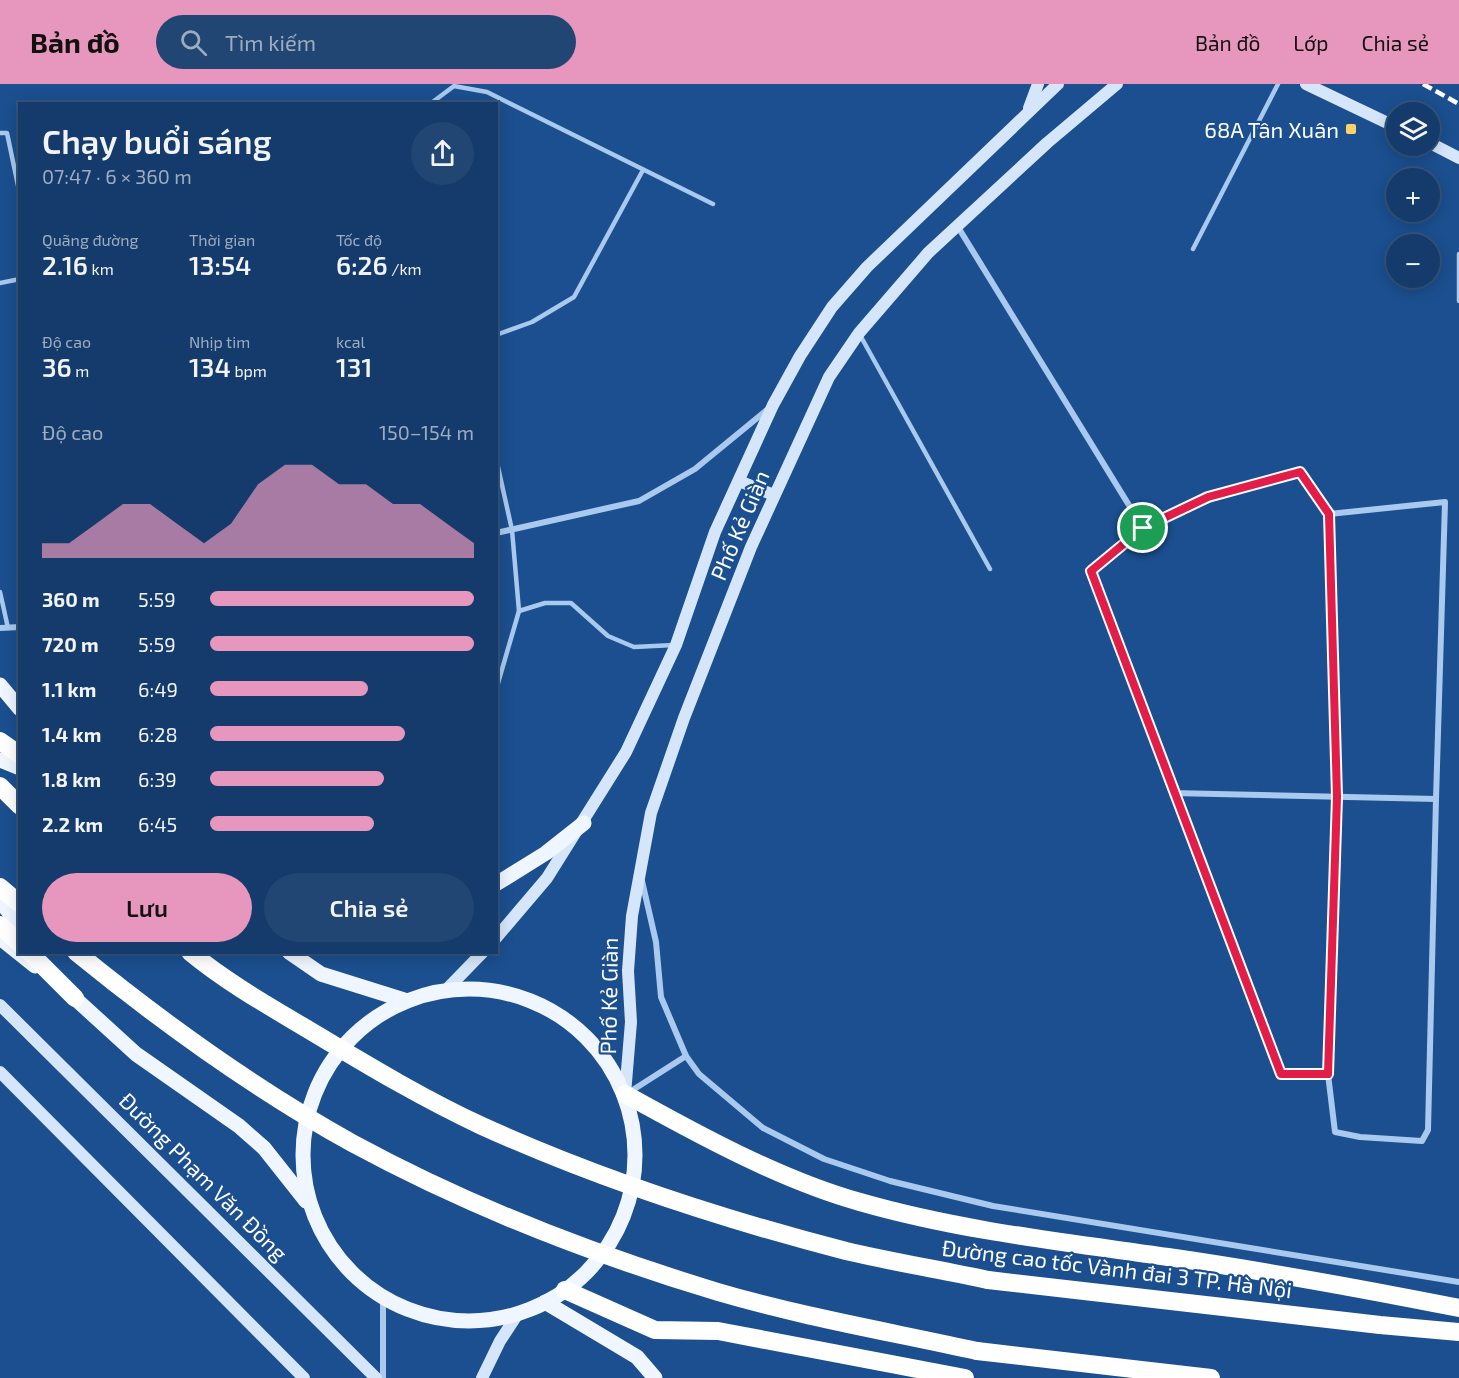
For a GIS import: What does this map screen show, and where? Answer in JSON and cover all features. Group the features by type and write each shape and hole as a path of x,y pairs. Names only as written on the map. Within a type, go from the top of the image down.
{"highway":[{"path":"0,741 18,754"},
{"path":"0,786 18,804"},
{"path":"0,887 18,902"},
{"path":"0,924 18,942"},
{"path":"31,954 75,998"},
{"path":"79,954 248,1081 353,1143 450,1191 610,1258 771,1306 977,1351 1211,1378"},
{"name":"Đường cao tốc Vành đai 3 TP. Hà Nội","path":"193,954 250,995 394,1081 482,1126 591,1172 673,1201 781,1234 849,1251 988,1280 1369,1324 1459,1332"},
{"path":"625,1094 694,1132 769,1168 858,1202 985,1232 1170,1257 1459,1308"},
{"path":"565,1290 655,1330 718,1331 965,1378"}],"main road":[{"path":"1028,112 1038,84"},
{"name":"Phố Kẻ Giàn","path":"498,936 547,878 584,823 626,752 676,645 715,532 773,405 800,356 832,307 867,267 1058,84"},
{"name":"Phố Kẻ Giàn","path":"625,1094 631,1022 628,971 639,869 651,813 684,718 751,547 829,377 859,333 928,254 1047,143 1117,84"},
{"path":"1306,84 1386,122"},
{"path":"1440,148 1459,158"},
{"path":"739,481 774,495"},
{"path":"0,685 18,707"},
{"path":"0,760 18,767"},
{"path":"498,883 546,853 584,823"},
{"path":"0,901 18,924"},
{"name":"Đường Phạm Văn Đồng","path":"0,938 18,952"},
{"name":"Đường Phạm Văn Đồng","path":"20,954 75,998 136,1054 239,1126 264,1148 308,1203"},
{"name":"Đường Phạm Văn Đồng","path":"42,954 75,998"},
{"path":"292,954 321,974 404,1000"},
{"path":"449,987 481,954"},
{"path":"449,987 504,989 556,1010 597,1046 625,1094 635,1142 631,1191 614,1237 583,1276 545,1302 519,1312 480,1322 449,1321 402,1309 383,1301 360,1283 328,1247 308,1203 300,1158 306,1113 323,1070 404,1000 416,994 449,987"},
{"name":"Đường Phạm Văn Đồng","path":"0,1005 376,1378"},
{"path":"0,1072 304,1378"},
{"path":"545,1302 637,1357 655,1378"},
{"path":"482,1378 500,1341 519,1312"}],"street":[{"path":"958,227 1143,528"},
{"path":"498,533 639,501 695,469 773,405"},
{"path":"1328,1074 1281,1074 1172,793 1091,571 1143,528 1208,497 1300,472 1329,514 1337,797 1328,1074 1335,1132 1360,1137 1422,1141 1428,1130 1445,502 1329,514"},
{"path":"0,628 18,627"},
{"path":"1172,793 1436,799"},
{"path":"639,869 656,942 661,997 686,1056 699,1074 763,1128 824,1160 890,1181 993,1206 1459,1282"},
{"path":"625,1094 686,1056"},
{"path":"383,1301 383,1378"}],"lane":[{"path":"1193,249 1278,84"},
{"path":"433,102 454,86 487,92 712,204"},
{"path":"0,133 7,133 18,185"},
{"path":"498,334 532,322 574,297 643,170"},
{"path":"1459,254 1457,277 1459,301"},
{"path":"0,283 18,279"},
{"path":"859,333 990,569"},
{"path":"498,467 512,530 519,611 498,683"},
{"path":"0,592 8,628"},
{"path":"519,611 545,603 572,603 609,636 625,643 634,646 676,645"}],"railway":[{"path":"1423,84 1459,104"}],"place":[{"name":"68A Tân Xuân","path":"1351,129"}],"route":[{"path":"1300,472 1329,514 1337,797 1328,1074 1281,1074 1172,793 1091,571 1143,528 1208,497 1300,472"}]}
